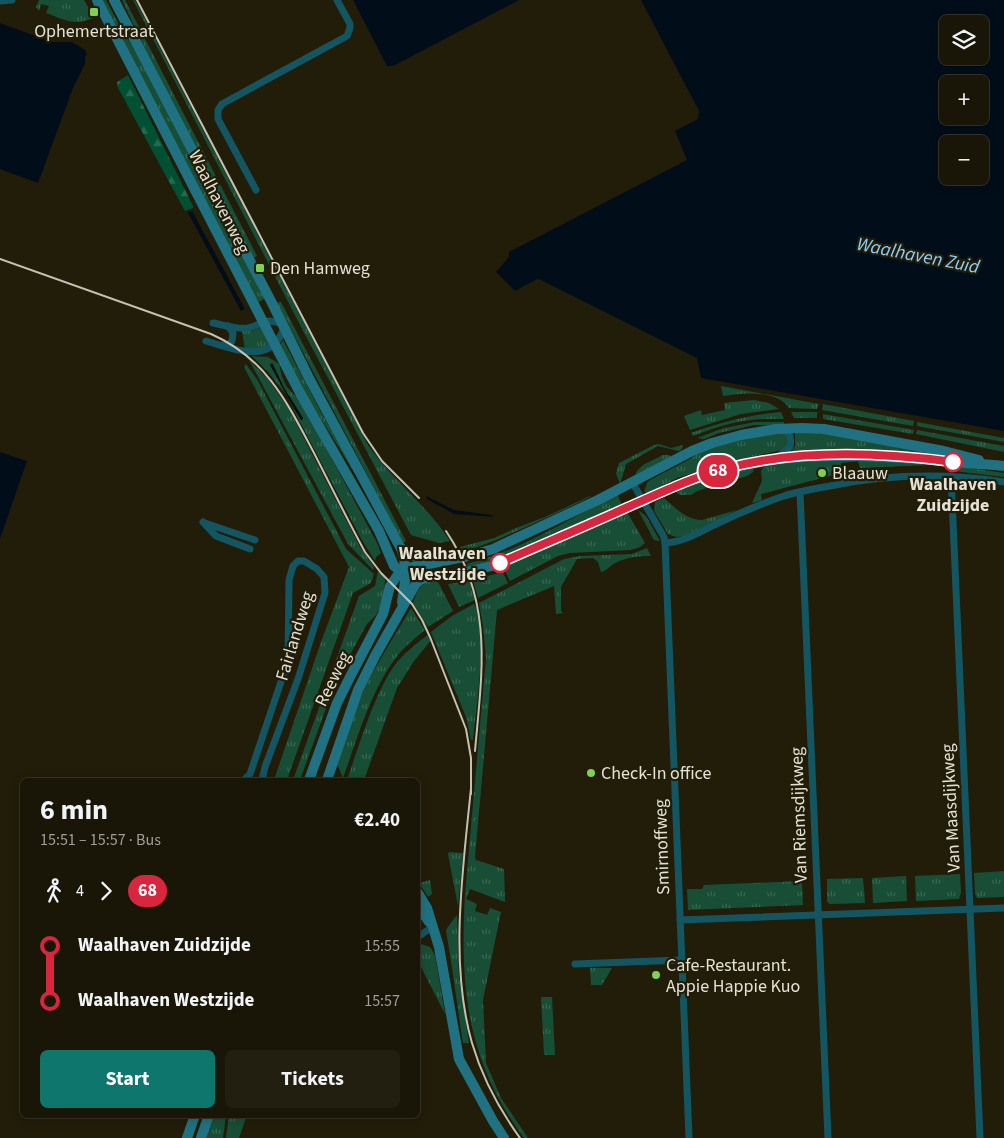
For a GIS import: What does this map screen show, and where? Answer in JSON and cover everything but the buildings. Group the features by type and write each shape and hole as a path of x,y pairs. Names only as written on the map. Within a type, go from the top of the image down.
{"street":[{"path":"0,0 12,0"},
{"name":"Waalhavenweg","path":"96,0 304,400 373,520 390,560"},
{"name":"Waalhavenweg","path":"114,0 309,378 403,552"},
{"path":"256,190 218,119 218,110 222,104 347,36 350,24 337,0"},
{"path":"213,323 249,328 263,321 273,321 283,326 275,345 264,350 242,352 213,343 226,345 232,341 233,333 228,326"},
{"path":"264,350 282,358"},
{"path":"405,571 473,555 503,545 692,451 741,434 776,429 802,428 833,431 966,456 989,464"},
{"path":"774,460 787,451 792,442 790,434 776,429"},
{"path":"390,560 396,569 431,576 474,571 500,563 696,478 724,469 774,460 859,455 1004,466"},
{"path":"665,543 682,540 778,498 845,482 884,477 951,476 1004,482"},
{"name":"Van Maasdijkweg","path":"951,476 980,1138"},
{"path":"632,482 642,500"},
{"name":"Van Riemsdijkweg","path":"800,492 828,1138"},
{"name":"Smirnoffweg","path":"642,500 664,537 665,543 689,1138"},
{"path":"250,549 216,536 203,522 255,540"},
{"path":"403,552 414,557 429,559 473,555"},
{"name":"Reeweg","path":"400,611 405,571 403,552"},
{"name":"Reeweg","path":"388,593 390,560"},
{"name":"Fairlandweg","path":"246,778 250,774 288,661 289,580 293,566 298,562 304,561 324,577 325,593 298,679 262,778"},
{"name":"Reeweg","path":"310,778 338,703 379,624 392,582 405,571"},
{"name":"Reeweg","path":"328,778 358,690 375,656 414,586 420,580 431,576"},
{"path":"420,896 428,908 439,947 459,1059 504,1138"},
{"path":"680,920 1004,908"},
{"path":"420,909 432,927"},
{"path":"420,936 432,927"},
{"path":"575,964 682,960"},
{"path":"187,1138 194,1118"},
{"path":"201,1138 208,1118"}],"green space":[{"path":"39,0 84,0 93,18 80,22 64,20 46,13 49,6 41,4 39,11 36,7"},
{"path":"100,0 106,0 138,55 266,298 257,303"},
{"path":"122,0 125,0 257,256 253,258 153,66"},
{"path":"133,0 135,0 368,445 377,458 431,516 450,541 439,543 411,535 299,323"},
{"path":"128,75 193,208 185,211 117,86 117,82"},
{"path":"281,302 406,541 403,543 277,303"},
{"path":"262,327 271,345 259,349 245,350 242,331 252,331"},
{"path":"283,340 321,412 356,471 354,472 301,387 279,346"},
{"path":"252,356 268,357 279,364 286,386 295,396 298,396 376,541 381,553 376,557 375,561 363,542 290,403 301,420 303,418 284,388 273,364 270,364 286,395 269,373"},
{"path":"249,360 268,379 289,409 360,547 374,567 373,570 348,544"},
{"path":"246,364 258,381 346,549 374,574 371,583 353,593 288,778 275,778 349,567 244,367"},
{"path":"721,386 819,404 817,409 789,408 783,402 768,395 749,393 723,396"},
{"path":"754,400 769,403 779,409 741,414 690,430 684,416 701,410 702,415 725,410 724,403"},
{"path":"823,404 914,421 913,426 822,410"},
{"path":"781,412 784,419 759,419 727,425 693,436 691,433 735,419"},
{"path":"791,412 817,412 817,418 794,418"},
{"path":"823,414 914,430 913,434 823,419"},
{"path":"755,422 784,422 784,425 754,425 719,433 704,439 697,438 724,428"},
{"path":"917,422 1004,438 1004,442 917,426"},
{"path":"917,430 1004,446 1004,452 916,434"},
{"path":"795,432 827,434 939,454 939,456 848,451 794,454 791,453 795,446"},
{"path":"784,433 787,437 788,445 782,450 728,462 677,478 649,493 644,492 650,480 690,459 706,448 752,435"},
{"path":"659,444 671,448 683,445 679,451 658,446 626,464 620,484 616,473 619,463"},
{"path":"663,455 669,455 671,458 636,476 636,472 643,465"},
{"path":"844,458 931,463 931,465 860,468 858,461 841,463 841,473 761,494 762,500 752,503 762,481 761,471 764,466"},
{"path":"964,467 1004,473 1004,477 954,471 954,469"},
{"path":"754,468 753,472 747,476 697,491 691,495 680,495 675,491 714,477"},
{"path":"617,494 622,505 515,554 468,568 467,564 525,543"},
{"path":"590,496 505,536 461,551 460,547 494,538"},
{"path":"664,498 682,513 691,518 702,520 737,510 685,536 676,537 668,534 654,511 655,502"},
{"path":"638,510 646,516 660,541 654,540"},
{"path":"627,512 645,543 640,547 631,550 570,553 558,556 510,581 504,569 514,562"},
{"path":"647,548 651,556 624,559 601,572 598,562 593,558 577,559 561,587 561,611 563,613 556,614 554,586 497,610 475,857 476,860 504,869 505,902 470,889 466,899 477,904 475,911 487,915 490,908 501,912 483,1000 486,1063 501,1098 528,1138 524,1138 505,1109 490,1080 471,1022 466,992 464,961 465,894 486,658 479,603 564,559 580,556 632,554"},
{"path":"378,571 385,578 384,598 376,615 367,624 337,678 301,778 294,778 359,596 375,586"},
{"path":"503,573 508,583 478,598 473,580"},
{"path":"437,580 453,611 428,627 413,603 416,594 424,584"},
{"path":"469,581 475,600 459,607 448,584"},
{"path":"474,604 481,631 481,649 477,710 473,740 471,740 466,717 431,632 452,616"},
{"path":"411,608 425,630 398,655 378,686 343,778 337,764 359,700 372,673"},
{"path":"429,634 432,639 414,661 397,688 365,778 349,778 369,717 382,687 397,662"},
{"path":"449,852 463,853 458,906 448,854"},
{"path":"1004,871 1004,897 977,898 975,894 974,873"},
{"path":"960,874 961,893 959,899 916,901 915,876"},
{"path":"906,876 907,901 873,903 872,878"},
{"path":"863,878 865,903 830,904 827,902 827,879"},
{"path":"430,880 432,894 428,897 420,883"},
{"path":"802,881 803,905 688,910 687,889 702,889 704,885"},
{"path":"457,915 459,977 469,1043 463,1043 446,931"},
{"path":"420,944 430,947 435,955 445,1014 420,965"},
{"path":"590,968 612,968 602,985 591,985"},
{"path":"541,997 552,997 555,1055 544,1055"},
{"path":"213,1118 226,1118 223,1138 206,1138"},
{"path":"229,1118 246,1118 239,1138 226,1138"}],"water":[{"path":"353,0 519,0 393,66 387,66"},
{"name":"Waalhaven Zuid","path":"641,0 1004,0 1004,431 701,378 697,358 541,280 537,279 515,291 496,272 509,257 509,252 687,160 675,131 698,119 699,111"},
{"path":"0,23 52,42 72,42 85,50 87,55 85,56 85,64 73,88 38,183 0,169"},
{"path":"191,209 245,309 241,311 187,211"},
{"path":"272,363 284,388 303,418 302,420 270,365"},
{"path":"0,452 27,461 0,539"},
{"path":"426,496 454,510 495,517 454,514 427,499"}],"railway":[{"path":"137,0 363,433 382,461 419,498"},
{"path":"0,259 211,334 230,344 261,369 273,383 294,416 365,552 381,573 412,604 422,620 466,729 471,758 471,794"},
{"path":"446,531 461,558 472,584 478,611 482,665 475,751"},
{"path":"471,788 462,883 459,949 465,1012 476,1056 486,1080 505,1116 520,1138"}],"bus line":[{"name":"68","path":"500,563 690,480 724,469 774,460 830,455 878,456 953,462"}],"place":[{"name":"Ophemertstraat","path":"94,12"},
{"name":"Den Hamweg","path":"260,268"},
{"name":"Waalhaven Zuidzijde","path":"953,462"},
{"name":"Blaauw","path":"822,473"},
{"name":"Waalhaven Westzijde","path":"500,563"},
{"name":"Check-In office","path":"591,773"},
{"name":"Cafe-Restaurant. Appie Happie Kuo","path":"656,975"}]}
